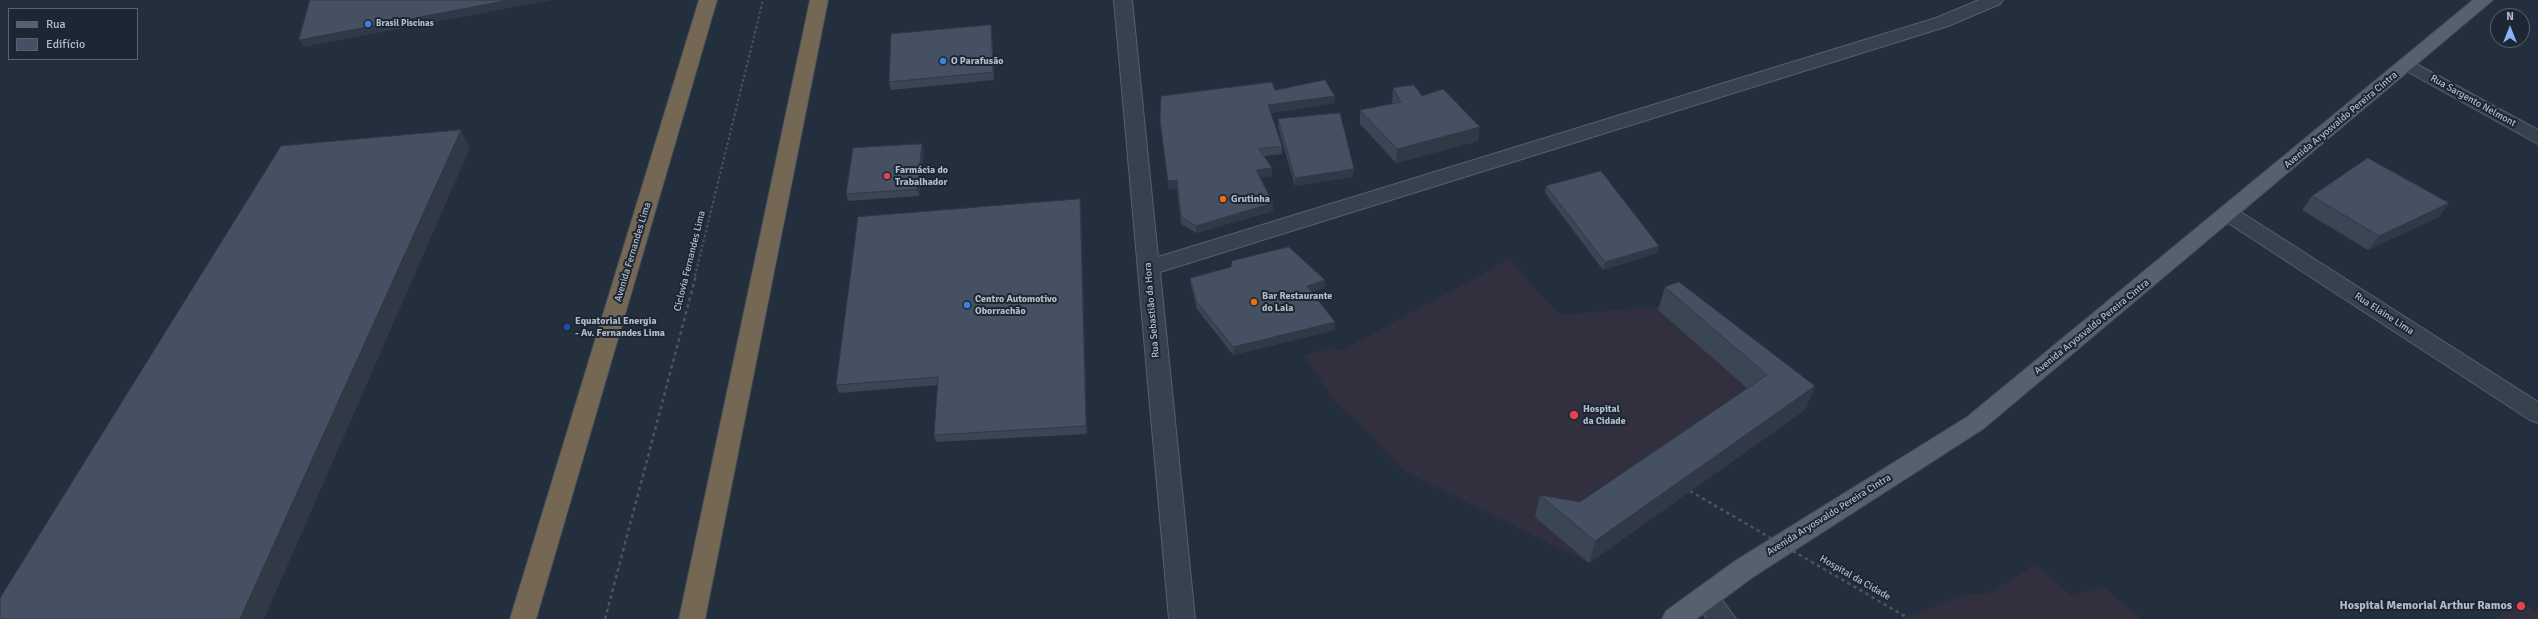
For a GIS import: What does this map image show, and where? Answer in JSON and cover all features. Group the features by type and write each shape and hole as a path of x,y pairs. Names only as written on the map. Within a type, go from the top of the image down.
{"highway":[{"name":"Avenida Fernandes Lima","path":"523,619 708,0"},
{"path":"692,619 819,0"}],"main road":[{"name":"Avenida Aryosvaldo Pereira Cintra","path":"1675,619 1744,569 1975,423 2229,214 2484,0"}],"street":[{"name":"Rua Sebastião da Hora","path":"1123,0 1182,619"},
{"path":"1148,268 1942,22 1994,0"},
{"name":"Rua Sargento Nelmont","path":"2407,64 2538,138"},
{"name":"Rua Elaine Lima","path":"2229,214 2538,414"},
{"path":"1705,597 1723,619"}],"path":[{"name":"Ciclovia Fernandes Lima","path":"605,619 696,273 763,0"},
{"name":"Hospital da Cidade","path":"1690,491 1908,618"}],"shaded area":[{"name":"Hospital da Cidade","path":"1510,259 1549,305 1562,315 1672,305 1806,409 1589,563 1406,472 1358,421 1336,403 1304,356 1330,347 1341,351"},
{"path":"2036,565 2072,596 2102,586 2141,619 1906,619 1962,595 1987,594"},
{"name":"Hospital Memorial Arthur Ramos","path":"2520,600 2538,613 2538,619 2496,619"}],"building":[{"name":"Brasil Piscinas","path":"310,0 510,0 299,40"},
{"name":"O Parafusão","path":"991,25 993,72 889,82 891,34"},
{"path":"1325,80 1335,96 1268,105 1282,146 1259,149 1272,168 1256,170 1273,203 1196,226 1181,217 1177,180 1168,181 1160,121 1161,96 1272,82 1275,90"},
{"path":"1414,85 1422,96 1443,89 1480,127 1397,149 1360,110 1401,102 1393,88"},
{"path":"1340,113 1354,169 1295,178 1278,119"},
{"path":"461,130 240,619 0,619 0,598 281,146"},
{"name":"Farmácia do Trabalhador","path":"922,144 917,189 846,194 853,148"},
{"path":"2368,158 2449,203 2379,236 2312,196"},
{"path":"1601,171 1659,246 1605,262 1546,186"},
{"name":"Centro Automotivo Oborrachão","path":"1080,199 1086,426 934,435 938,377 836,385 858,217"},
{"name":"Bar Restaurante do Lala","path":"1289,247 1325,280 1307,286 1335,322 1233,347 1196,301 1190,278 1231,267 1232,261"},
{"path":"1679,282 1815,386 1595,541 1540,495 1580,502 1767,375 1665,287"}],"place":[{"name":"Brasil Piscinas","path":"368,24"},
{"name":"O Parafusão","path":"943,61"},
{"name":"Farmácia do Trabalhador","path":"887,176"},
{"name":"Grutinha","path":"1223,199"},
{"name":"Bar Restaurante do Lala","path":"1254,302"},
{"name":"Centro Automotivo Oborrachão","path":"967,305"},
{"name":"Equatorial Energia - Av. Fernandes Lima","path":"567,327"},
{"name":"Hospital da Cidade","path":"1574,415"},
{"name":"Hospital Memorial Arthur Ramos","path":"2521,606"}]}
